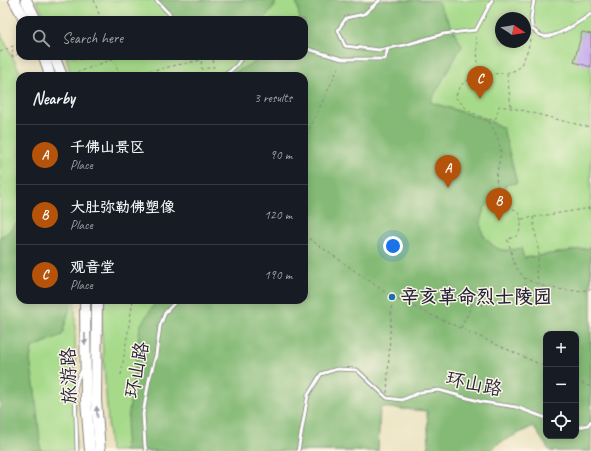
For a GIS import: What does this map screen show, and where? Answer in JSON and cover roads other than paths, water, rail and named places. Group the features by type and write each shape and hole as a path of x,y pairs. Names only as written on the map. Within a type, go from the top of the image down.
{"main road":[{"path":"14,0 23,16"},
{"path":"26,0 34,16"},
{"path":"45,60 49,72"},
{"path":"56,60 60,72"},
{"name":"旅游路","path":"85,304 86,400 90,451"},
{"name":"旅游路","path":"97,304 96,400 100,451"}],"lane":[{"path":"156,0 171,16"},
{"path":"380,0 364,14 346,18 338,30 345,46 379,50 406,45 443,34 476,30 492,0"},
{"path":"534,0 531,18 532,29 543,36 553,36 578,24 591,14"},
{"path":"308,49 342,59 385,59 388,48"},
{"path":"230,72 241,60"},
{"name":"环山路","path":"146,451 143,414 149,380 156,355 160,326 165,313 173,304"},
{"path":"77,451 75,389 78,378 85,364"},
{"name":"环山路","path":"298,451 308,395 321,374 337,369 357,370 387,398 402,400 422,392 439,390 482,402 516,407 543,417"},
{"path":"579,427 588,425 591,421"}],"place":[{"name":"观音堂","path":"480,99"},
{"name":"千佛山景区","path":"448,188"},
{"name":"大肚弥勒佛塑像","path":"499,221"},
{"name":"辛亥革命烈士陵园","path":"392,297"}]}
